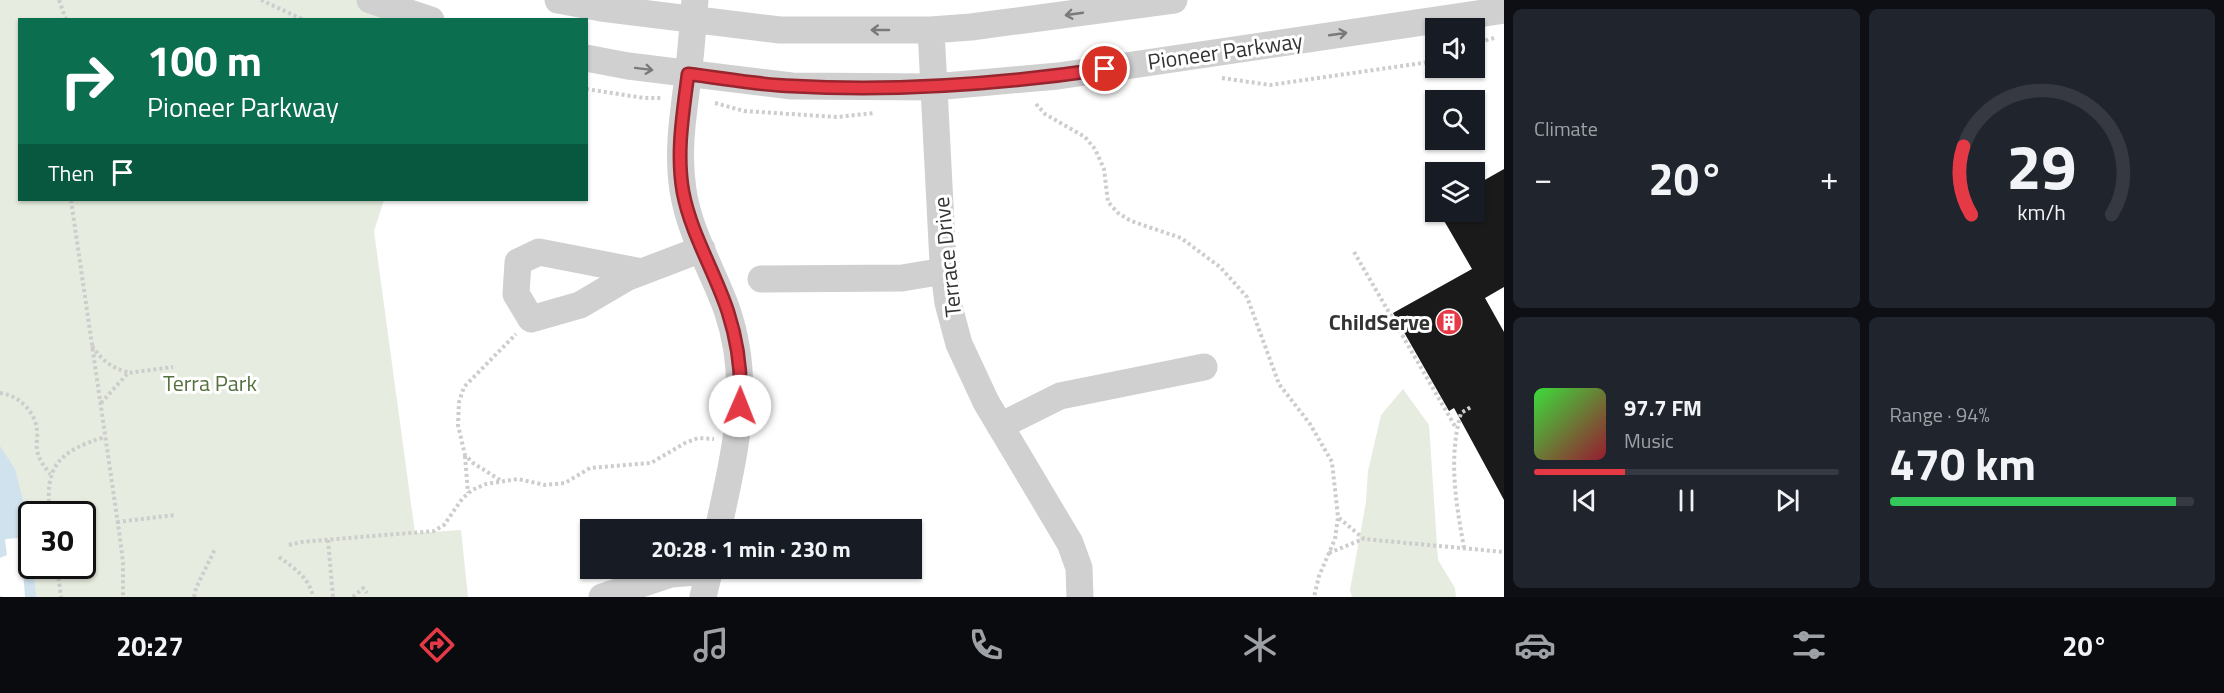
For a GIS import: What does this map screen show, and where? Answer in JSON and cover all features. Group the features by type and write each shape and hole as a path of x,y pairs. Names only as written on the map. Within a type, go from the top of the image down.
{"street":[{"path":"370,0 425,18"},
{"path":"558,0 694,10 780,30 931,30 997,25 1174,0"},
{"path":"694,10 679,147 683,192 702,249 728,311 740,359 742,384 736,443 720,519"},
{"name":"Pioneer Parkway","path":"588,58 628,66 792,86 934,87 1058,76 1504,10"},
{"name":"Terrace Drive","path":"931,30 944,271 948,303 959,344 975,383 1070,543 1078,568 1080,597"},
{"path":"642,272 539,252 518,262 516,294 531,319 580,305 626,278 642,272 702,249"},
{"path":"761,279 902,278 944,271"},
{"path":"1000,426 1060,396 1204,367"},
{"path":"602,597 656,579"},
{"path":"704,597 708,579"}],"path":[{"path":"59,0 65,18"},
{"path":"261,0 300,18"},
{"path":"1485,41 1504,35"},
{"path":"1218,79 1246,80 1270,85 1425,63"},
{"path":"1048,102 1036,104 1045,114 1085,137 1095,149 1104,169 1104,186 1108,202 1118,213 1131,221 1181,238 1220,267 1247,297 1279,384 1310,424 1332,462 1338,517 1335,539 1319,576 1314,597"},
{"path":"70,201 123,563 123,597"},
{"path":"1354,252 1456,428"},
{"path":"468,494 465,455 458,424 459,402 464,387 531,319"},
{"path":"91,344 101,359 116,369 128,373 173,367"},
{"path":"100,404 128,373"},
{"path":"0,393 9,394 29,409 38,429 37,448 40,462 50,474 50,501"},
{"path":"1464,548 1455,489 1453,441 1461,413 1472,407"},
{"path":"50,474 68,453 105,437"},
{"path":"289,545 434,531 444,525 468,494 486,484 518,479 556,485 565,483 590,468 651,463 698,438 736,443"},
{"path":"465,455 473,463 500,480"},
{"path":"117,522 175,515"},
{"path":"1338,517 1364,539"},
{"path":"1329,553 1364,539 1504,552"},
{"path":"328,540 333,597"},
{"path":"194,597 215,549"},
{"path":"279,557 306,578 313,597"},
{"path":"59,579 61,597"},
{"path":"353,597 363,588 367,593"}],"green space":[{"name":"Terra Park","path":"0,0 370,0 428,18 18,18 18,201 384,201 374,231 415,533 461,530 468,597 0,597"},
{"path":"1403,389 1429,425 1438,560 1455,588 1456,597 1352,597 1350,590 1366,502 1368,471 1381,415"}],"water":[{"path":"0,446 15,469 23,501 18,501 18,579 34,579 36,597 0,597"}],"pier":[{"path":"18,538 18,579 24,579 25,597 0,596 0,558 7,555 5,539"}],"building":[{"name":"ChildServe","path":"1504,169 1504,287 1485,298 1504,332 1504,500 1454,408 1449,411 1393,313 1472,269 1445,222 1485,222 1485,180"}],"place":[{"name":"ChildServe","path":"1449,322"}],"route":[{"path":"740,406 742,384 740,359 728,311 695,230 683,192 679,147 688,74 792,86 934,87 1058,76 1105,69"}]}
